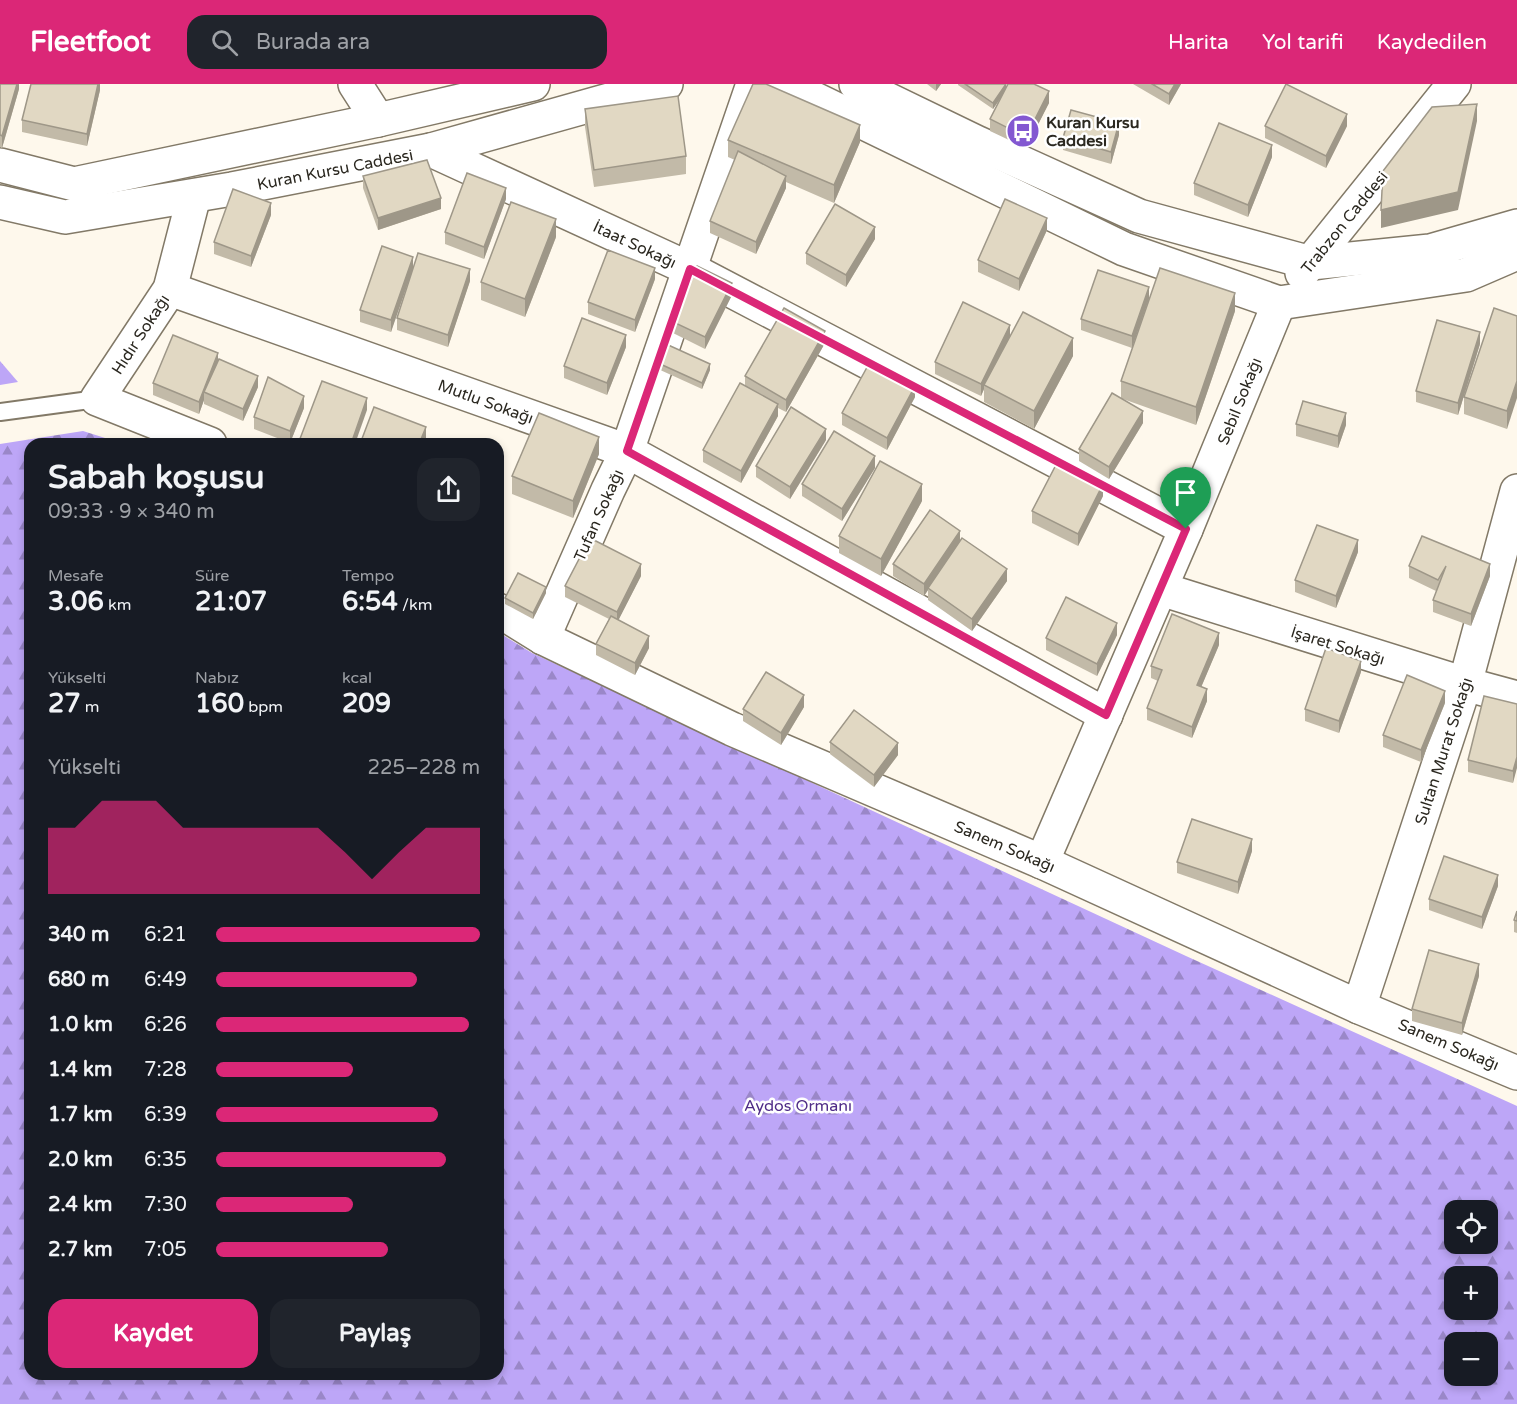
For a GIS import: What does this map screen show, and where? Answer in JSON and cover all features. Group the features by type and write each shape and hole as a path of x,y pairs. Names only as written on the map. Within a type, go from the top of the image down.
{"street":[{"path":"355,84 378,120"},
{"path":"0,165 74,184 378,120 533,84"},
{"name":"Kuran Kursu Caddesi","path":"0,202 65,217 194,196 431,150 666,84"},
{"name":"Tufan Sokağı","path":"543,638 627,451 753,84"},
{"path":"784,84 1124,249 1279,303 1466,275 1517,253"},
{"path":"856,84 978,143 1139,216 1311,263 1430,251 1517,226"},
{"name":"Trabzon Caddesi","path":"1279,303 1454,84"},
{"name":"İtaat Sokağı","path":"431,150 690,269 1186,529"},
{"name":"Hıdır Sokağı","path":"97,399 170,289 194,196"},
{"name":"Mutlu Sokağı","path":"170,289 627,451 1106,715"},
{"name":"Sebil Sokağı","path":"1042,862 1161,589 1279,303"},
{"path":"97,399 195,438"},
{"name":"Sultan Murat Sokağı","path":"1359,1007 1465,684 1517,491"},
{"name":"İşaret Sokağı","path":"1161,589 1465,684 1517,698"},
{"name":"Sanem Sokağı","path":"504,614 543,638 732,729 1042,862 1359,1007 1517,1073"}],"lane":[{"path":"0,412 97,399"}],"green space":[{"path":"0,361 18,382 0,385"},
{"name":"Aydos Ormanı","path":"83,431 105,438 38,438"},
{"name":"Aydos Ormanı","path":"24,440 24,1380 504,1380 504,636 532,653 1186,956 1517,1106 1517,1404 0,1404 0,444"}],"building":[{"path":"0,84 17,84 2,136 0,135"},
{"path":"31,84 98,84 87,134 22,120"},
{"path":"753,84 766,84 860,125 834,185 728,140"},
{"path":"965,84 1006,84 993,103"},
{"path":"1008,84 1034,84 1049,91 1026,137 990,119"},
{"path":"1152,84 1175,84 1169,94"},
{"path":"1286,84 1347,114 1326,156 1265,126"},
{"path":"678,96 686,156 594,170 585,109"},
{"path":"1477,104 1458,192 1381,210 1383,171 1432,107"},
{"path":"1071,110 1119,123 1111,152 1063,138"},
{"path":"1219,123 1272,145 1248,205 1194,183"},
{"path":"738,151 786,176 756,242 710,221"},
{"path":"427,160 441,198 378,218 363,176"},
{"path":"467,173 506,188 484,247 445,232"},
{"path":"233,189 271,203 251,256 214,242"},
{"path":"1005,199 1047,218 1019,279 978,260"},
{"path":"511,202 556,219 525,299 481,282"},
{"path":"835,204 875,227 846,275 806,253"},
{"path":"382,246 413,257 391,320 360,310"},
{"path":"608,250 655,268 635,320 588,302"},
{"path":"418,253 470,269 448,335 397,318"},
{"path":"697,266 732,283 705,337 671,321"},
{"path":"1160,268 1235,293 1196,407 1121,381"},
{"path":"1098,270 1149,287 1132,336 1081,319"},
{"path":"963,302 1010,325 981,384 935,362"},
{"path":"784,308 825,331 786,400 745,376"},
{"path":"1494,308 1517,316 1517,381 1507,411 1464,397"},
{"path":"1023,312 1073,338 1034,411 984,385"},
{"path":"582,318 626,335 607,383 564,366"},
{"path":"1437,320 1480,332 1458,403 1416,391"},
{"path":"173,335 218,353 199,402 153,383"},
{"path":"666,344 710,364 702,383 658,363"},
{"path":"219,359 258,376 243,409 204,392"},
{"path":"871,360 915,386 887,438 842,413"},
{"path":"268,377 304,396 290,431 254,417"},
{"path":"322,381 367,398 353,438 300,438"},
{"path":"740,383 778,404 741,471 703,450"},
{"path":"1112,393 1143,411 1109,467 1079,449"},
{"path":"1303,401 1346,413 1338,436 1296,424"},
{"path":"374,407 426,427 421,438 362,438"},
{"path":"791,407 826,429 790,487 756,466"},
{"path":"539,413 599,437 573,501 512,476"},
{"path":"834,431 875,456 842,509 802,484"},
{"path":"880,461 922,484 881,559 839,536"},
{"path":"1058,461 1103,484 1078,534 1032,511"},
{"path":"930,510 960,531 924,584 893,564"},
{"path":"1317,525 1358,540 1336,596 1295,580"},
{"path":"1422,536 1490,564 1471,614 1433,600 1446,566 1438,580 1409,566"},
{"path":"590,538 641,564 617,612 565,586"},
{"path":"962,538 1007,569 972,619 928,588"},
{"path":"518,573 546,587 533,613 505,598"},
{"path":"1066,597 1117,623 1097,664 1046,638"},
{"path":"1172,614 1219,633 1197,685 1207,689 1192,727 1147,708 1162,670 1151,666"},
{"path":"611,616 649,636 635,663 596,644"},
{"path":"1326,648 1361,661 1339,721 1305,709"},
{"path":"766,672 804,695 781,733 743,709"},
{"path":"1407,675 1445,691 1421,750 1383,735"},
{"path":"1484,696 1517,704 1517,757 1513,771 1468,760"},
{"path":"854,710 898,743 874,775 830,742"},
{"path":"1192,819 1252,839 1238,882 1177,862"},
{"path":"1444,856 1498,875 1482,917 1429,899"},
{"path":"1429,950 1479,964 1462,1023 1412,1009"}],"place":[{"name":"Kuran Kursu Caddesi","path":"1023,131"}],"route":[{"path":"690,269 1186,529 1106,715 627,451 690,269"}]}
